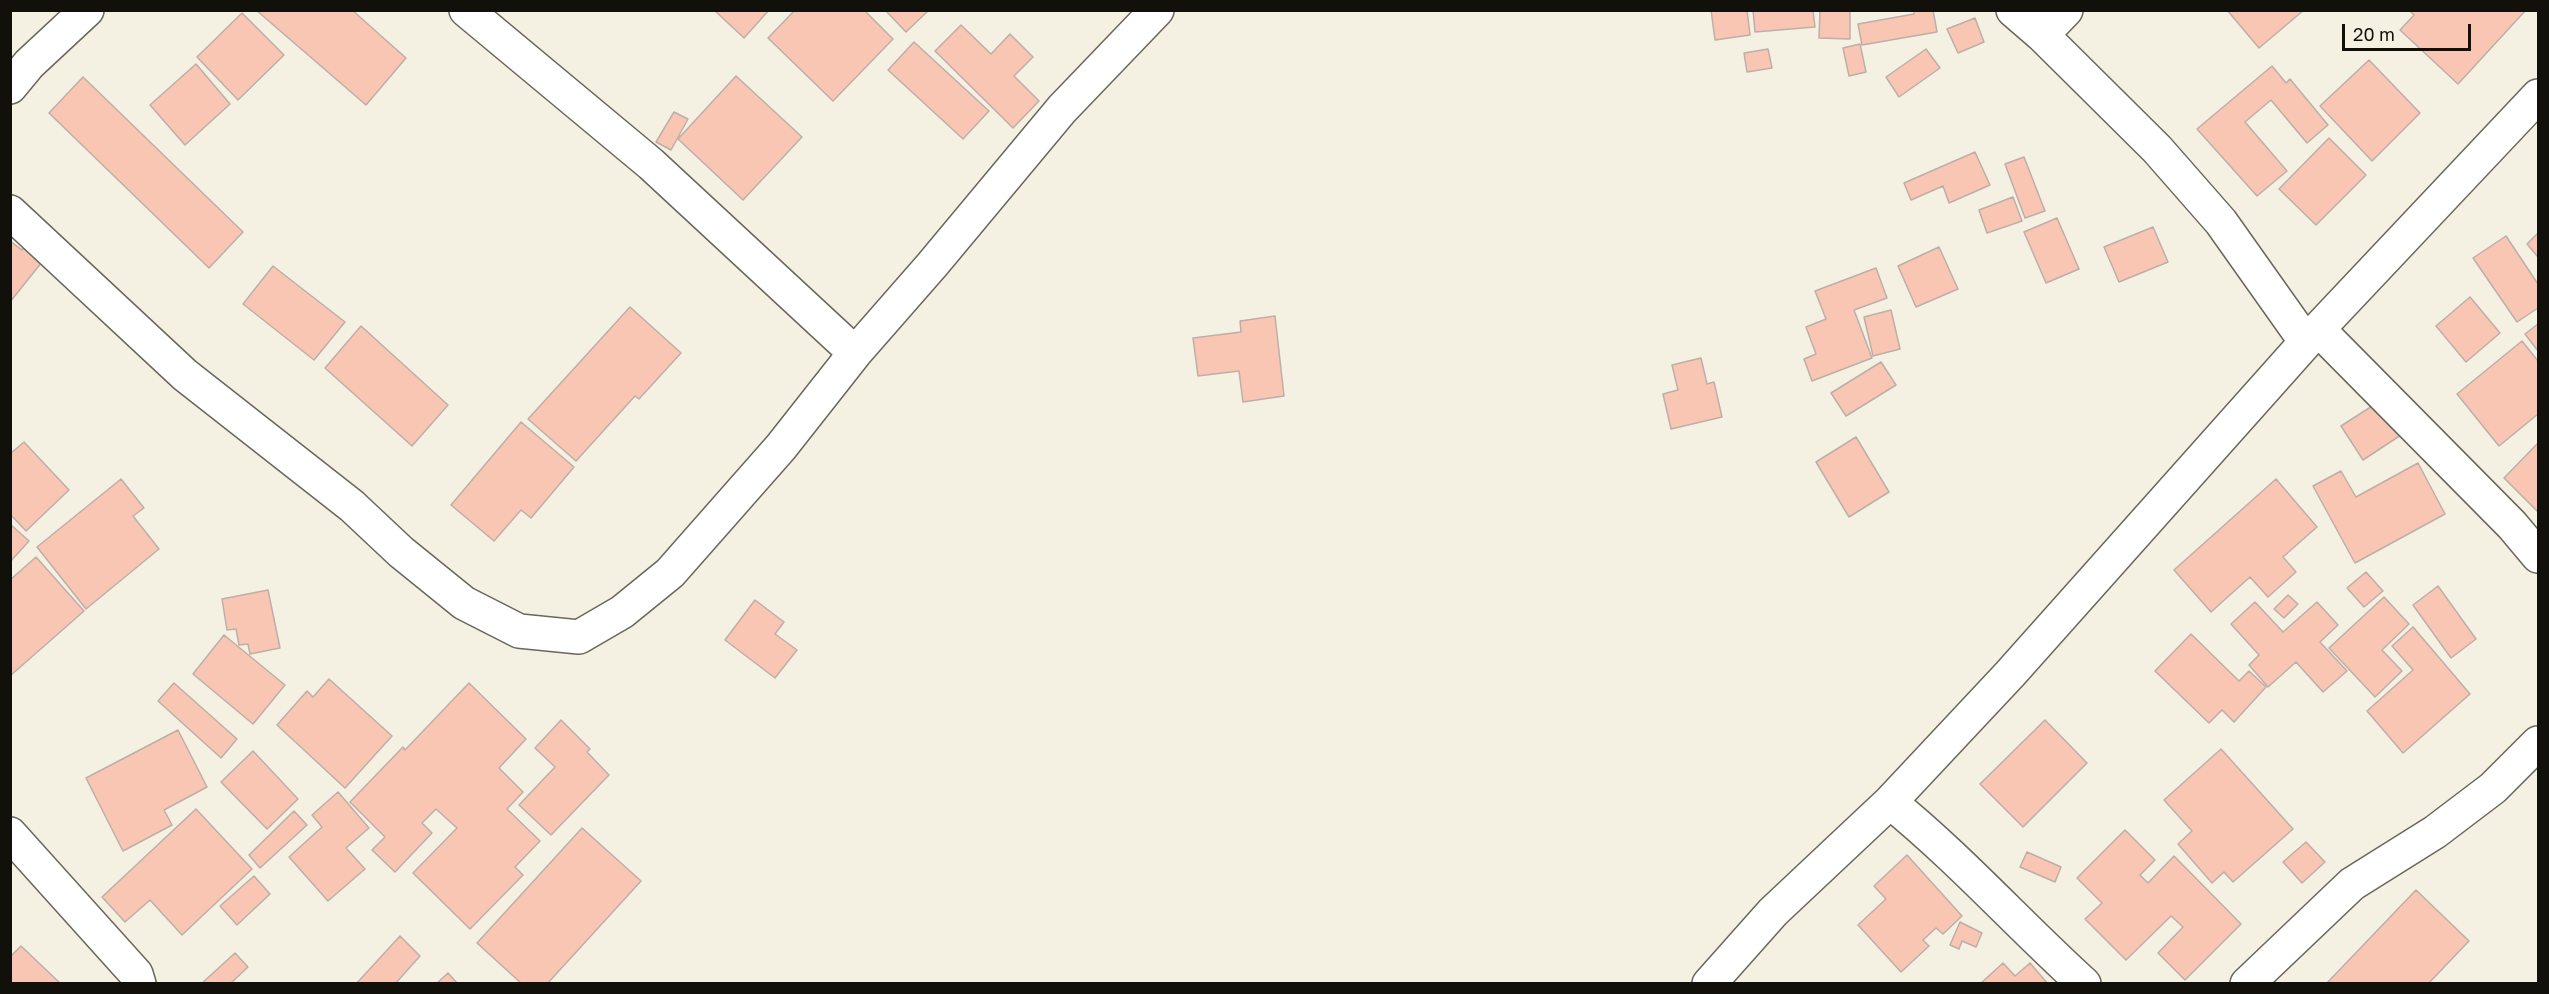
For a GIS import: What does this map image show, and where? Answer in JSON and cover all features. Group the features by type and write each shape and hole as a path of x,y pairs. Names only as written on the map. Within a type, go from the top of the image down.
{"street":[{"path":"10,87 29,64 87,10"},
{"path":"466,10 651,164 855,352"},
{"path":"10,212 185,375 352,506 401,552 464,603 519,631 579,637 622,612 670,573 781,447 855,352 932,265 1062,109 1157,10"},
{"path":"2013,10 2042,35 2157,149 2221,222 2312,336 2512,525 2538,556"},
{"path":"2042,35 2066,10"},
{"path":"1709,984 1773,912 1890,802 2010,674 2312,336 2538,96"},
{"path":"2247,984 2352,884 2435,832 2493,788 2538,742"},
{"path":"1890,802 1938,842 2024,929 2085,984"},
{"path":"10,834 136,974 139,984"}],"building":[{"path":"256,10 352,10 406,58 366,105"},
{"path":"714,10 769,10 744,38"},
{"path":"795,10 864,10 893,39 833,101 768,38"},
{"path":"885,10 929,10 906,32"},
{"path":"1711,10 1747,10 1750,35 1715,40"},
{"path":"1753,10 1813,10 1815,27 1755,32"},
{"path":"1820,10 1850,10 1850,39 1819,38"},
{"path":"1914,10 1933,10 1937,32 1862,45 1858,24 1914,14"},
{"path":"2227,10 2304,10 2259,48"},
{"path":"2409,10 2526,10 2458,84 2400,30 2414,15"},
{"path":"242,13 284,55 238,100 197,57"},
{"path":"1975,18 1984,42 1958,53 1947,29"},
{"path":"961,25 991,54 1010,34 1033,57 1014,76 1039,101 1013,128 935,51"},
{"path":"914,42 989,111 963,139 888,70"},
{"path":"1860,44 1866,72 1849,76 1843,48"},
{"path":"1768,49 1772,68 1747,72 1744,53"},
{"path":"1926,49 1940,68 1899,97 1886,77"},
{"path":"2369,60 2420,113 2372,161 2320,106"},
{"path":"196,64 230,104 185,145 150,105"},
{"path":"2272,66 2286,83 2290,79 2328,125 2307,143 2271,100 2245,122 2287,171 2257,196 2197,129"},
{"path":"736,76 802,137 743,200 678,139"},
{"path":"83,77 243,232 209,268 49,113"},
{"path":"674,112 688,119 671,150 656,142"},
{"path":"2329,138 2366,175 2316,225 2279,189"},
{"path":"1975,152 1990,185 1949,203 1943,186 1911,200 1904,183"},
{"path":"2024,157 2045,211 2025,218 2005,164"},
{"path":"2013,197 2022,221 1987,233 1979,210"},
{"path":"2057,218 2079,269 2046,283 2024,232"},
{"path":"2153,227 2168,262 2119,282 2104,247"},
{"path":"2538,233 2538,257 2527,244"},
{"path":"2506,236 2538,284 2538,308 2517,322 2473,258"},
{"path":"10,241 22,250 28,242 46,257 10,302"},
{"path":"1939,247 1958,289 1916,307 1898,266"},
{"path":"273,266 345,322 314,360 243,304"},
{"path":"1876,268 1887,298 1854,310 1872,358 1812,381 1804,359 1816,354 1806,327 1826,319 1815,291"},
{"path":"2470,297 2500,333 2466,362 2436,326"},
{"path":"630,307 681,353 639,399 635,396 576,461 528,419"},
{"path":"1891,310 1900,349 1873,356 1864,317"},
{"path":"1275,316 1284,396 1243,402 1239,371 1198,376 1193,338 1241,332 1240,321"},
{"path":"2538,324 2538,351 2525,334"},
{"path":"361,326 448,405 412,446 325,368"},
{"path":"2522,341 2538,361 2538,414 2499,446 2457,394"},
{"path":"1701,358 1707,384 1714,382 1722,417 1671,429 1663,394 1678,390 1672,365"},
{"path":"1881,362 1896,385 1846,416 1831,393"},
{"path":"2380,401 2401,435 2363,460 2341,426"},
{"path":"521,422 574,467 531,518 521,510 494,541 451,505"},
{"path":"1856,437 1889,492 1849,517 1816,462"},
{"path":"24,442 69,490 26,531 10,514 10,454"},
{"path":"2538,443 2538,512 2504,478"},
{"path":"2418,463 2445,514 2355,563 2313,486 2341,471 2356,497"},
{"path":"121,479 144,508 133,516 159,549 86,609 37,547"},
{"path":"2276,479 2317,527 2283,557 2296,572 2268,597 2250,577 2211,612 2174,570"},
{"path":"10,524 29,541 10,562"},
{"path":"36,557 84,611 10,676 10,580"},
{"path":"2366,572 2383,591 2364,607 2347,588"},
{"path":"2438,586 2476,639 2451,658 2413,605"},
{"path":"268,590 280,648 250,654 248,644 239,645 236,629 227,630 222,599"},
{"path":"2288,595 2298,604 2284,618 2274,609"},
{"path":"2384,597 2409,624 2382,650 2402,671 2375,697 2329,648"},
{"path":"755,600 784,622 775,634 797,650 775,678 725,640"},
{"path":"2255,602 2283,632 2317,602 2338,625 2320,642 2347,671 2323,692 2296,662 2268,687 2249,665 2259,655 2231,624"},
{"path":"2413,627 2470,694 2403,753 2367,711 2413,670 2392,646"},
{"path":"2191,634 2239,681 2249,671 2266,687 2234,722 2222,710 2209,723 2155,671"},
{"path":"224,635 285,685 253,724 193,674"},
{"path":"329,679 392,736 345,788 277,725 307,691 313,697"},
{"path":"174,683 237,739 221,758 158,701"},
{"path":"469,683 526,739 499,768 523,792 507,809 540,841 515,867 523,875 470,929 413,873 457,828 436,809 422,823 432,833 395,872 372,850 385,837 350,802 403,747 405,750"},
{"path":"561,720 590,749 587,752 609,775 551,835 519,805 555,767 535,748"},
{"path":"2045,720 2087,763 2023,827 1980,784"},
{"path":"178,730 207,787 164,810 172,825 123,851 86,778"},
{"path":"2221,749 2293,829 2233,882 2224,872 2212,883 2178,844 2192,831 2164,800"},
{"path":"253,751 298,799 267,829 221,782"},
{"path":"338,792 369,828 346,848 365,869 328,901 289,857 322,827 312,815"},
{"path":"196,809 252,869 182,935 150,900 125,922 102,897"},
{"path":"294,811 307,825 260,868 249,855"},
{"path":"582,828 641,881 547,984 522,984 477,943"},
{"path":"2125,830 2155,860 2140,875 2148,883 2174,856 2241,924 2185,980 2158,953 2183,927 2171,916 2126,960 2085,919 2102,903 2077,878"},
{"path":"2306,842 2325,862 2302,883 2283,862"},
{"path":"2027,852 2061,867 2055,882 2020,867"},
{"path":"1907,855 1962,916 1943,934 1936,928 1923,940 1929,946 1901,972 1858,925 1886,899 1874,886"},
{"path":"254,876 270,894 237,925 220,906"},
{"path":"2416,890 2469,941 2428,984 2326,984"},
{"path":"1960,922 1982,933 1976,947 1962,941 1959,949 1950,945"},
{"path":"400,936 420,956 395,984 356,984"},
{"path":"21,946 61,984 10,984 10,957"},
{"path":"235,953 248,967 230,984 201,984"},
{"path":"2003,963 2015,976 2030,963 2048,984 1980,984"},
{"path":"448,973 458,984 436,984"}]}
